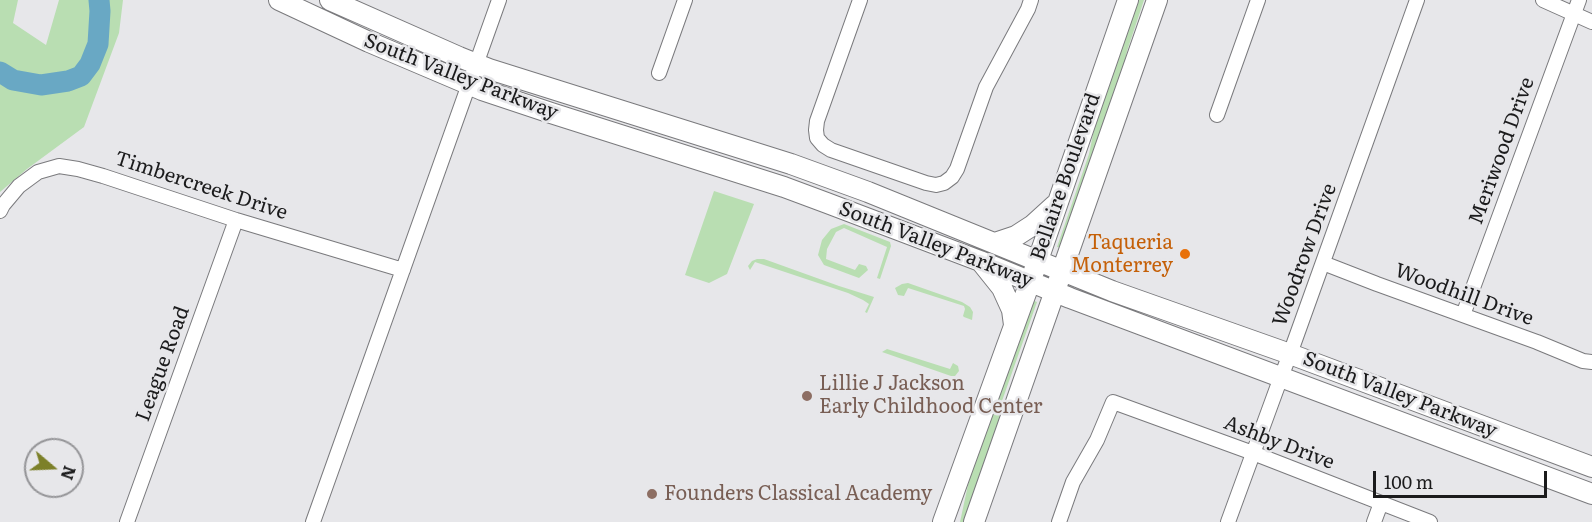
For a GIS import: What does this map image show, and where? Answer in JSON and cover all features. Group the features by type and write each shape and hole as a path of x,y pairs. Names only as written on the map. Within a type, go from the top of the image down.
{"main road":[{"name":"South Valley Parkway","path":"279,0 369,42 468,84 519,103 784,187 1592,494"},
{"name":"South Valley Parkway","path":"330,0 476,64 791,164 868,192 1112,291 1290,354 1592,467"},
{"name":"Bellaire Boulevard","path":"943,522 1038,260 1128,0"},
{"name":"Bellaire Boulevard","path":"974,522 1156,0"},
{"path":"995,243 1016,236 1033,225 1057,203"},
{"path":"980,261 1002,288 1012,310 1014,325"}],"street":[{"path":"313,522 499,0"},
{"path":"659,73 686,0"},
{"path":"860,0 817,121 817,138 831,150 936,185 952,177 957,169 986,87 1031,0"},
{"path":"1217,115 1258,0"},
{"name":"Woodrow Drive","path":"1228,522 1417,0"},
{"path":"1543,0 1576,7 1592,22"},
{"name":"Meriwood Drive","path":"1463,315 1576,7"},
{"name":"Timbercreek Drive","path":"0,211 19,186 39,172 59,166 103,176 236,220 403,270"},
{"name":"League Road","path":"127,522 236,220"},
{"name":"Woodhill Drive","path":"1323,263 1583,361 1592,362"},
{"name":"Ashby Drive","path":"1059,522 1073,482 1097,440 1113,402 1253,453 1430,522"},
{"path":"1374,522 1381,503"}],"green space":[{"path":"0,0 18,0 13,23 46,45 59,0 123,0 119,33 84,127 0,192"},
{"path":"1137,0 1144,0 1127,51 1119,90 1062,248 1057,247 1089,154 1098,110"},
{"path":"714,191 754,204 727,274 709,283 685,275"},
{"path":"844,224 890,242 891,246 880,279 877,278 887,247 844,228 836,232 827,249 826,259 855,270 859,264 866,266 868,270 859,278 824,265 818,255 822,240 831,229"},
{"path":"757,259 764,259 874,297 867,313 865,312 869,304 848,293 755,262 750,270 748,266"},
{"path":"908,283 962,302 973,312 972,320 963,316 964,306 908,288 904,296 898,295 895,288"},
{"path":"1032,300 1037,302 1002,401 998,424 966,522 960,522 971,471"},
{"path":"887,349 950,369 953,363 958,366 959,371 955,376 951,376 882,352"}],"waterway":[{"path":"0,72 13,80 41,85 68,81 81,76 90,64 98,44 99,0"}],"place":[{"name":"Taqueria Monterrey","path":"1185,254"},
{"name":"Lillie J Jackson Early Childhood Center","path":"807,396"},
{"name":"Founders Classical Academy","path":"652,494"}]}
